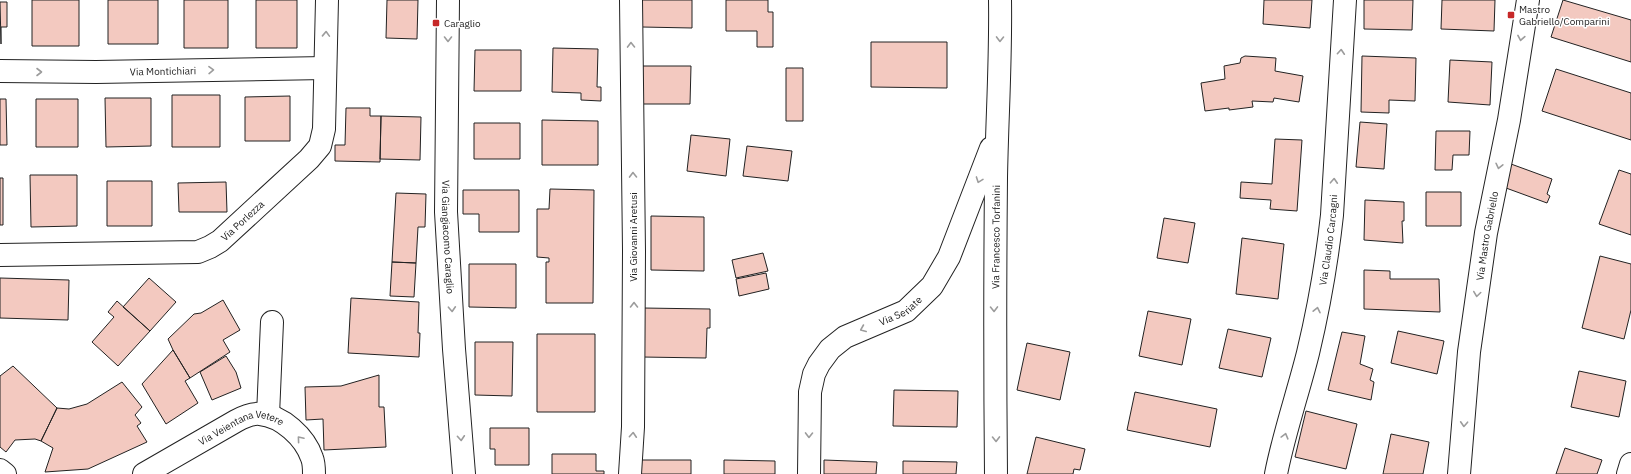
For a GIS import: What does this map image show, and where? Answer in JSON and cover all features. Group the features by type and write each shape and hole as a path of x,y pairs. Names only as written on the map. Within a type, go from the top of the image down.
{"street":[{"name":"Via Porlezza","path":"0,255 198,252 210,248 235,229 310,159 320,146 324,129 327,0"},
{"name":"Via Giangiacomo Caraglio","path":"448,0 446,212 454,350 464,474"},
{"name":"Via Giovanni Aretusi","path":"630,474 633,427 634,251 631,0"},
{"name":"Via Francesco Torfanini","path":"996,474 994,298 1000,0"},
{"name":"Via Claudio Carcagni","path":"1276,474 1309,346 1323,284 1329,243 1345,0"},
{"name":"Via Mastro Gabriello","path":"1459,474 1469,352 1486,233 1509,120 1528,0"},
{"name":"Via Montichiari","path":"0,71 96,72 325,68"},
{"name":"Via Seriate","path":"809,474 810,392 814,374 819,364 830,349 845,337 906,311 932,286 949,257 997,130"},
{"path":"268,415 272,322"},
{"name":"Via Veientana Vetere","path":"144,474 236,421 252,414 268,415 277,418 303,441 313,460 314,474"},
{"path":"1628,474 1631,464"},
{"path":"0,470 5,474"}],"building":[{"path":"32,0 79,0 79,46 32,46"},
{"path":"108,0 158,0 158,44 108,44"},
{"path":"184,0 228,0 228,48 184,48"},
{"path":"256,0 297,0 297,48 256,48"},
{"path":"387,0 418,0 417,39 386,38"},
{"path":"642,0 692,0 692,28 642,27"},
{"path":"726,0 768,0 768,12 773,12 773,47 757,47 757,31 726,31"},
{"path":"1264,0 1312,0 1310,28 1263,24"},
{"path":"1364,0 1413,0 1412,30 1364,29"},
{"path":"1442,0 1495,0 1494,31 1441,29"},
{"path":"1563,0 1631,20 1631,62 1551,37"},
{"path":"0,2 7,2 7,27 1,27 1,44"},
{"path":"871,42 947,42 947,88 871,87"},
{"path":"553,48 598,49 597,87 601,87 601,101 581,100 581,93 552,92"},
{"path":"475,50 521,50 521,91 474,91"},
{"path":"1245,56 1276,58 1275,71 1303,76 1299,102 1274,98 1273,102 1252,101 1253,107 1205,111 1201,83 1225,79 1224,66 1240,63 1241,58"},
{"path":"1362,56 1416,58 1415,101 1389,100 1389,113 1361,112"},
{"path":"1450,60 1492,62 1490,105 1448,102"},
{"path":"642,66 691,66 690,104 642,104"},
{"path":"786,68 803,68 803,121 786,121"},
{"path":"1556,69 1631,93 1631,140 1542,111"},
{"path":"172,95 220,95 220,147 172,147"},
{"path":"290,96 290,141 245,141 245,97"},
{"path":"105,98 151,98 151,146 106,147"},
{"path":"0,99 6,99 7,145 0,145"},
{"path":"36,99 78,99 78,147 36,147"},
{"path":"346,108 370,108 370,116 381,116 380,162 335,161 335,145 345,145"},
{"path":"381,116 421,117 420,160 380,159"},
{"path":"542,120 598,121 598,165 542,165"},
{"path":"1360,122 1387,124 1384,169 1356,167"},
{"path":"474,123 520,123 520,159 474,159"},
{"path":"1436,131 1470,131 1469,155 1453,155 1452,170 1435,170"},
{"path":"691,135 730,139 726,176 687,171"},
{"path":"1275,139 1302,140 1297,211 1270,209 1271,200 1240,198 1241,182 1272,184"},
{"path":"747,146 792,151 788,181 743,176"},
{"path":"1511,164 1552,179 1547,194 1550,196 1547,203 1506,188"},
{"path":"1619,170 1631,174 1631,235 1599,224"},
{"path":"30,175 77,175 77,226 31,227"},
{"path":"0,178 3,178 3,225 0,225"},
{"path":"107,181 152,181 152,226 107,226"},
{"path":"226,182 227,212 179,212 178,183"},
{"path":"550,189 594,190 593,303 546,303 546,262 549,262 549,258 537,257 537,209 549,209"},
{"path":"463,190 519,190 519,232 479,232 479,214 463,214"},
{"path":"1426,192 1461,192 1461,226 1426,226"},
{"path":"396,193 426,194 425,227 418,227 416,263 392,262"},
{"path":"1365,200 1404,202 1404,221 1402,221 1403,243 1364,240"},
{"path":"651,216 704,217 704,271 651,270"},
{"path":"1164,218 1195,223 1188,263 1157,258"},
{"path":"1242,238 1284,244 1278,299 1236,294"},
{"path":"763,253 768,271 736,278 732,260"},
{"path":"1600,256 1631,264 1631,310 1624,339 1582,328"},
{"path":"392,262 416,263 414,297 390,296"},
{"path":"469,264 516,264 516,308 469,307"},
{"path":"1364,270 1390,271 1390,279 1439,279 1440,312 1364,309"},
{"path":"766,273 769,289 739,296 736,279"},
{"path":"0,278 69,280 68,320 0,318"},
{"path":"149,278 176,302 150,331 123,307"},
{"path":"351,298 419,302 419,357 348,353"},
{"path":"223,300 240,330 223,340 230,352 190,378 168,339 194,314 201,313"},
{"path":"117,301 150,331 118,366 92,342 114,317 108,312"},
{"path":"643,308 710,309 710,328 707,328 706,358 642,357"},
{"path":"1148,311 1191,319 1182,365 1139,356"},
{"path":"1228,329 1271,338 1262,377 1219,368"},
{"path":"1398,331 1444,341 1437,374 1391,363"},
{"path":"1342,332 1365,336 1360,364 1373,369 1370,380 1374,382 1371,400 1328,390"},
{"path":"537,334 595,334 595,412 537,412"},
{"path":"475,342 513,342 512,396 475,395"},
{"path":"1027,343 1070,352 1060,400 1017,390"},
{"path":"173,350 190,378 185,381 198,403 166,424 142,384"},
{"path":"226,356 236,372 241,388 212,400 200,372"},
{"path":"13,366 57,408 41,441 35,439 15,440 6,452 0,447 0,376"},
{"path":"1579,371 1626,381 1619,417 1571,407"},
{"path":"379,375 379,407 384,407 386,447 324,450 323,419 306,420 305,387 341,386"},
{"path":"122,382 142,407 135,415 141,423 137,426 147,442 88,469 45,472 53,448 41,441 57,408 69,409 87,404"},
{"path":"894,390 958,391 957,427 893,426"},
{"path":"1135,392 1217,409 1210,447 1127,430"},
{"path":"1306,411 1357,424 1346,469 1295,457"},
{"path":"490,428 529,428 529,465 495,465 495,449 490,449"},
{"path":"1391,434 1429,442 1423,474 1383,474"},
{"path":"1036,437 1085,449 1080,470 1074,469 1073,474 1027,474"},
{"path":"1565,448 1602,460 1597,474 1556,474"},
{"path":"552,454 596,454 596,471 604,471 604,474 552,474"},
{"path":"639,460 691,460 691,474 638,474"},
{"path":"724,460 775,461 775,474 724,474"},
{"path":"824,460 877,462 876,474 824,474"},
{"path":"903,461 957,462 956,474 903,474"}],"place":[{"name":"Mastro Gabriello/Comparini","path":"1511,15"},
{"name":"Caraglio","path":"436,23"}]}
